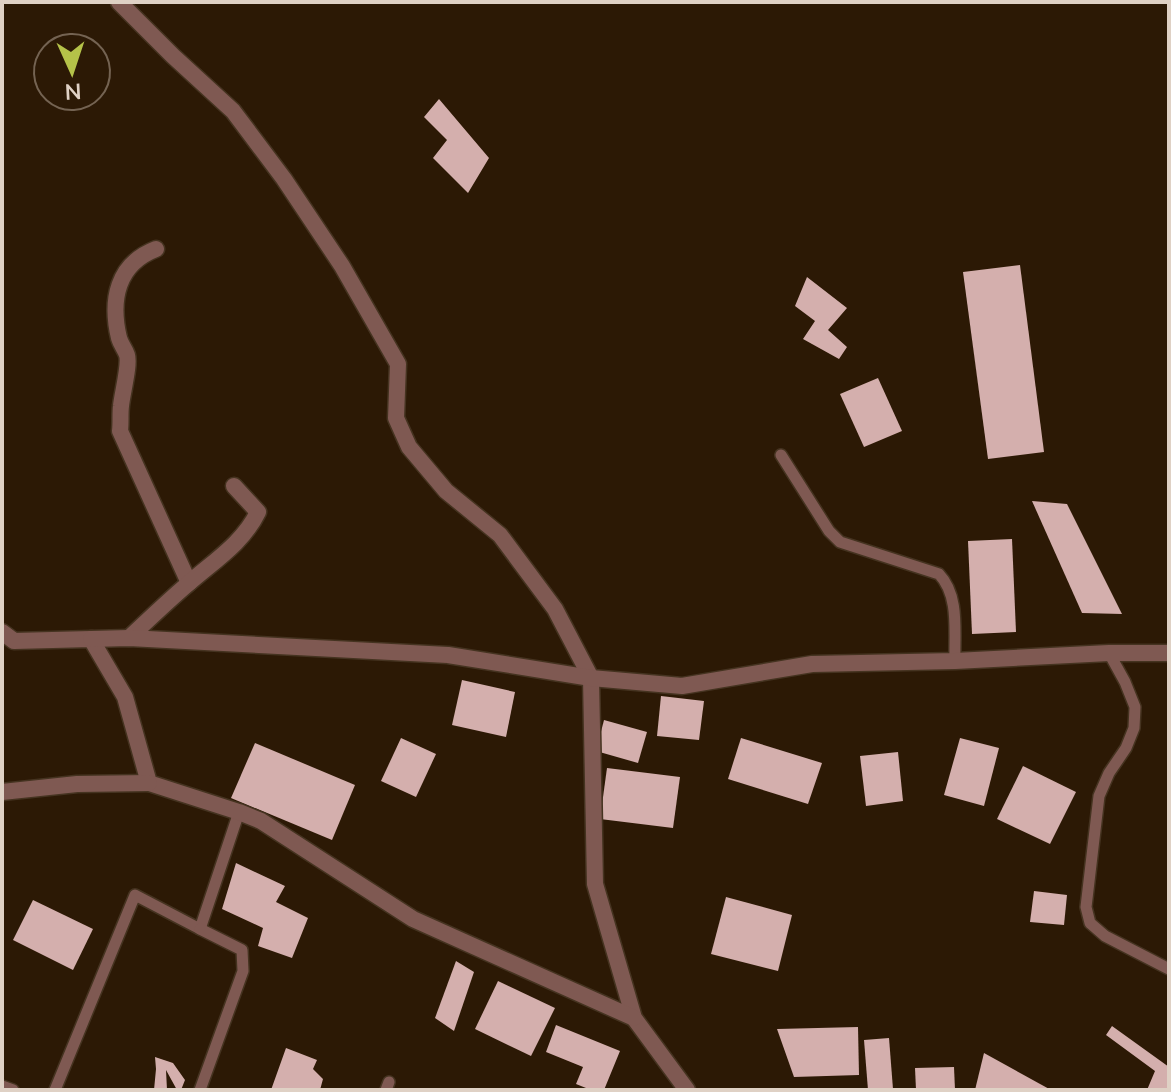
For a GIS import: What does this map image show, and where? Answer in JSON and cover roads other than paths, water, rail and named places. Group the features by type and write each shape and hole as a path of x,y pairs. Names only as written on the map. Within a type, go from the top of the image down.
{"street":[{"path":"119,2 233,111 284,179 342,266 398,364 396,418 409,447 446,491 500,535 555,609 591,678 595,884 634,1018 687,1090"},
{"path":"156,249 141,254 132,263 119,284 115,298 118,334 128,357 120,431 189,583"},
{"path":"129,638 238,542 251,525 258,512 234,486"},
{"path":"2,632 14,641 129,638 448,655 591,678 682,686 812,664 1169,653"},
{"path":"91,639 125,697 149,783"},
{"path":"2,792 77,784 149,783 239,812 261,821 413,919 634,1018"}],"lane":[{"path":"781,455 829,531 840,542 939,574 947,582 952,599 955,661"},
{"path":"1109,653 1135,707 1134,728 1099,796 1086,907 1090,923 1105,936 1169,969"},
{"path":"200,929 239,812"},
{"path":"55,1090 135,895 242,950 243,971 200,1090"},
{"path":"2,1086 13,1090"}]}
